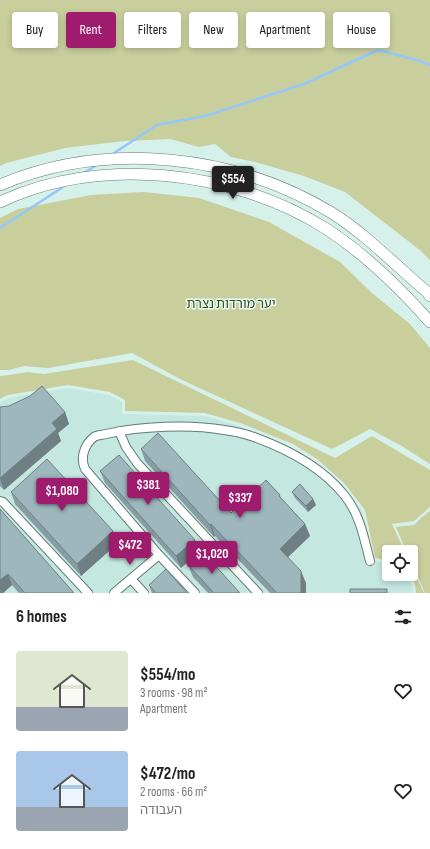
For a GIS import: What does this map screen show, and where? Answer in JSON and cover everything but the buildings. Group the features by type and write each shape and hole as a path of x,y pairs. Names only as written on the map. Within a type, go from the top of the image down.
{"main road":[{"path":"0,185 40,171 100,160 163,160 217,167 283,188 309,200 356,230 430,296"},
{"path":"0,202 44,186 101,176 162,175 220,184 241,190 283,206 308,218 336,235 384,275 430,322"}],"street":[{"path":"196,593 159,555 85,469 82,463 83,453 88,444 95,437 119,431 197,427 225,430 253,437 285,450 306,462 344,495 353,508 361,526 370,561"},
{"path":"119,431 126,447 137,463 258,593"},
{"path":"0,501 4,502 88,593"},
{"path":"114,593 159,555"},
{"path":"131,579 144,593"}],"shaded area":[{"path":"68,388 109,395 122,402 122,414 205,416 239,426 291,447 315,462 342,485 362,511 372,560 382,562 382,581 409,581 412,585 413,593 0,593 0,402 9,398"}],"green space":[{"path":"0,0 430,0 430,260 421,251 345,192 304,176 255,162 231,157 215,144 199,147 170,139 124,141 65,148 6,163 0,166"},
{"name":"יער מורדות נצרת","path":"144,192 199,198 269,222 340,262 373,294 410,324 430,348 430,464 400,445 370,429 332,449 180,379 132,353 48,368 24,366 9,370 0,370 0,218 18,209 91,195"},
{"path":"133,360 335,458 372,436 430,470 430,507 414,521 392,524 402,545 382,545 382,560 375,558 365,510 344,483 317,459 293,444 240,423 205,413 125,411 125,400 110,392 68,385 8,395 0,399 0,376 28,372 44,374"},
{"path":"430,511 430,593 425,593 418,577 418,545 404,545 396,527 414,525"},
{"path":"418,580 424,593 416,593 413,581"}],"waterway":[{"path":"111,155 157,125 205,116 304,84 378,50 430,65"},
{"path":"84,173 95,166"},
{"path":"0,228 63,187"}]}
